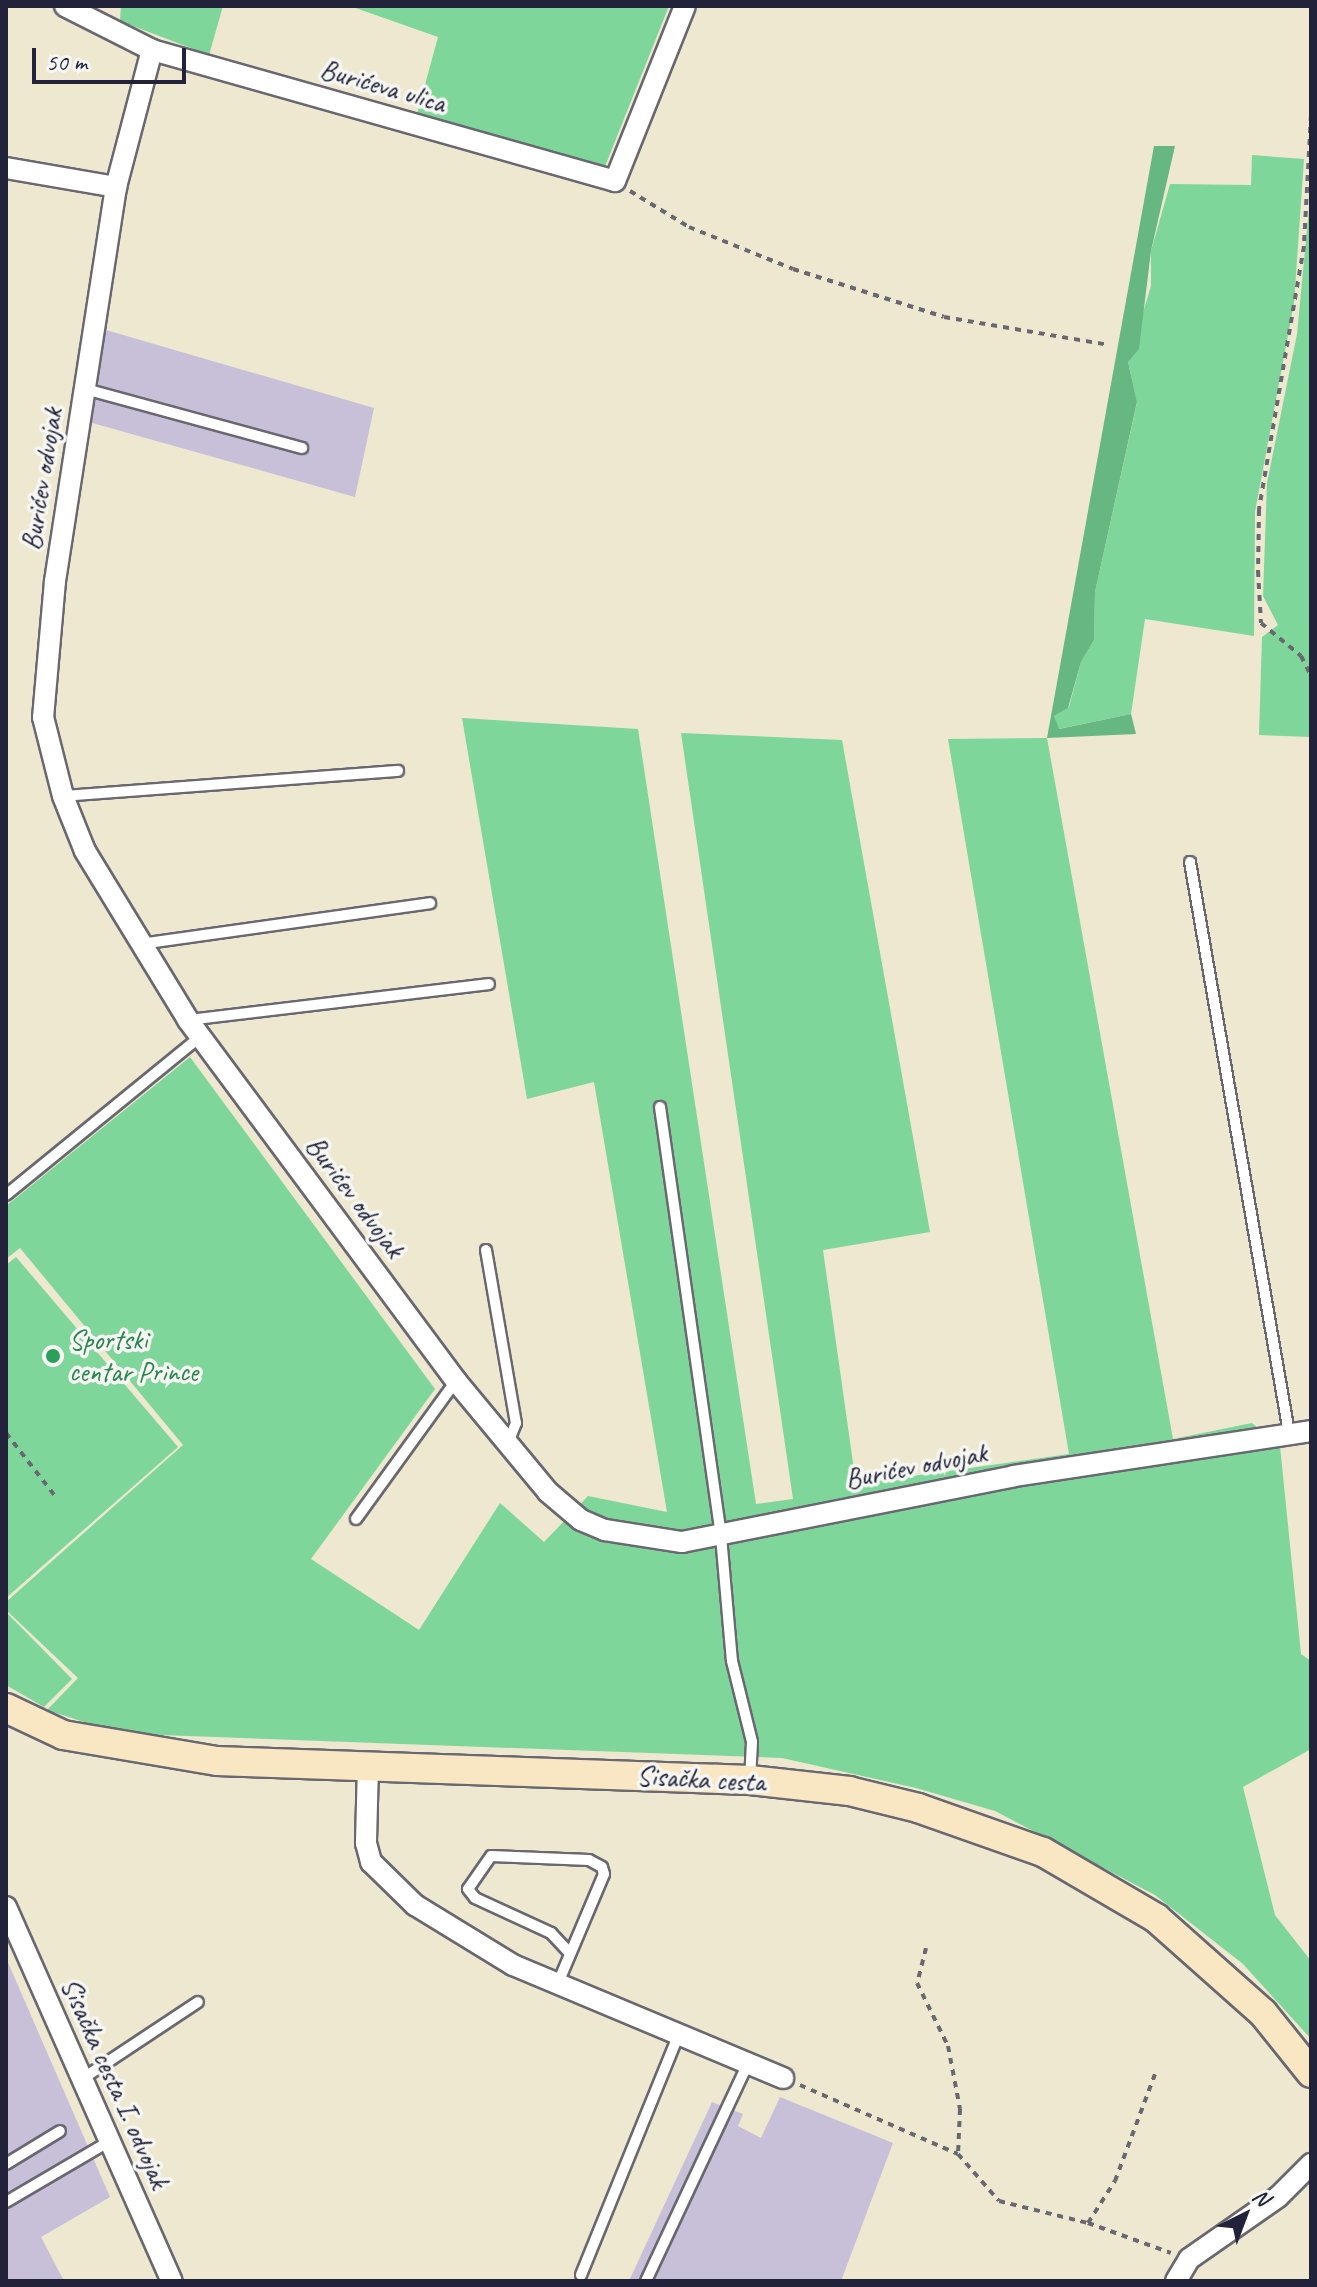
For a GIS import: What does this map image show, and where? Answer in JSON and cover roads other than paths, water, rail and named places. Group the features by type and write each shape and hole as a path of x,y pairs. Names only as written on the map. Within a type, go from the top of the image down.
{"main road":[{"name":"Sisačka cesta","path":"6,1708 63,1735 128,1750 217,1761 750,1780 849,1791 987,1829 1043,1852 1156,1918 1210,1961 1263,2013 1311,2073"}],"street":[{"name":"Burićeva ulica","path":"65,6 152,50 615,181 685,6"},
{"path":"6,168 116,187 152,50"},
{"name":"Burićev odvojak","path":"116,187 55,581 43,717 63,796 85,851 138,944 194,1028 507,1445 581,1520 641,1539 682,1542 872,1501 1311,1431"},
{"path":"368,1765 366,1843 371,1862 384,1880 513,1965 783,2078"},
{"name":"Sisačka cesta I. odvojak","path":"6,1907 172,2281"},
{"path":"1176,2281 1189,2259 1278,2197 1311,2164"}],"lane":[{"path":"85,389 302,448"},
{"path":"63,796 398,771"},
{"path":"1190,862 1289,1433"},
{"path":"138,944 430,903"},
{"path":"6,1195 194,1028 489,984"},
{"path":"660,1107 721,1536 732,1661 752,1742 750,1780"},
{"path":"486,1250 516,1423 507,1445"},
{"path":"356,1519 456,1381"},
{"path":"558,1983 568,1951 604,1874 602,1867 589,1860 491,1856 468,1889 475,1898 551,1933 568,1951"},
{"path":"82,2079 198,2002"},
{"path":"581,2275 679,2034"},
{"path":"646,2281 748,2063"},
{"path":"6,2164 60,2131"},
{"path":"6,2202 110,2141"}],"place":[{"name":"Sportski centar Prince","path":"53,1356"}]}
